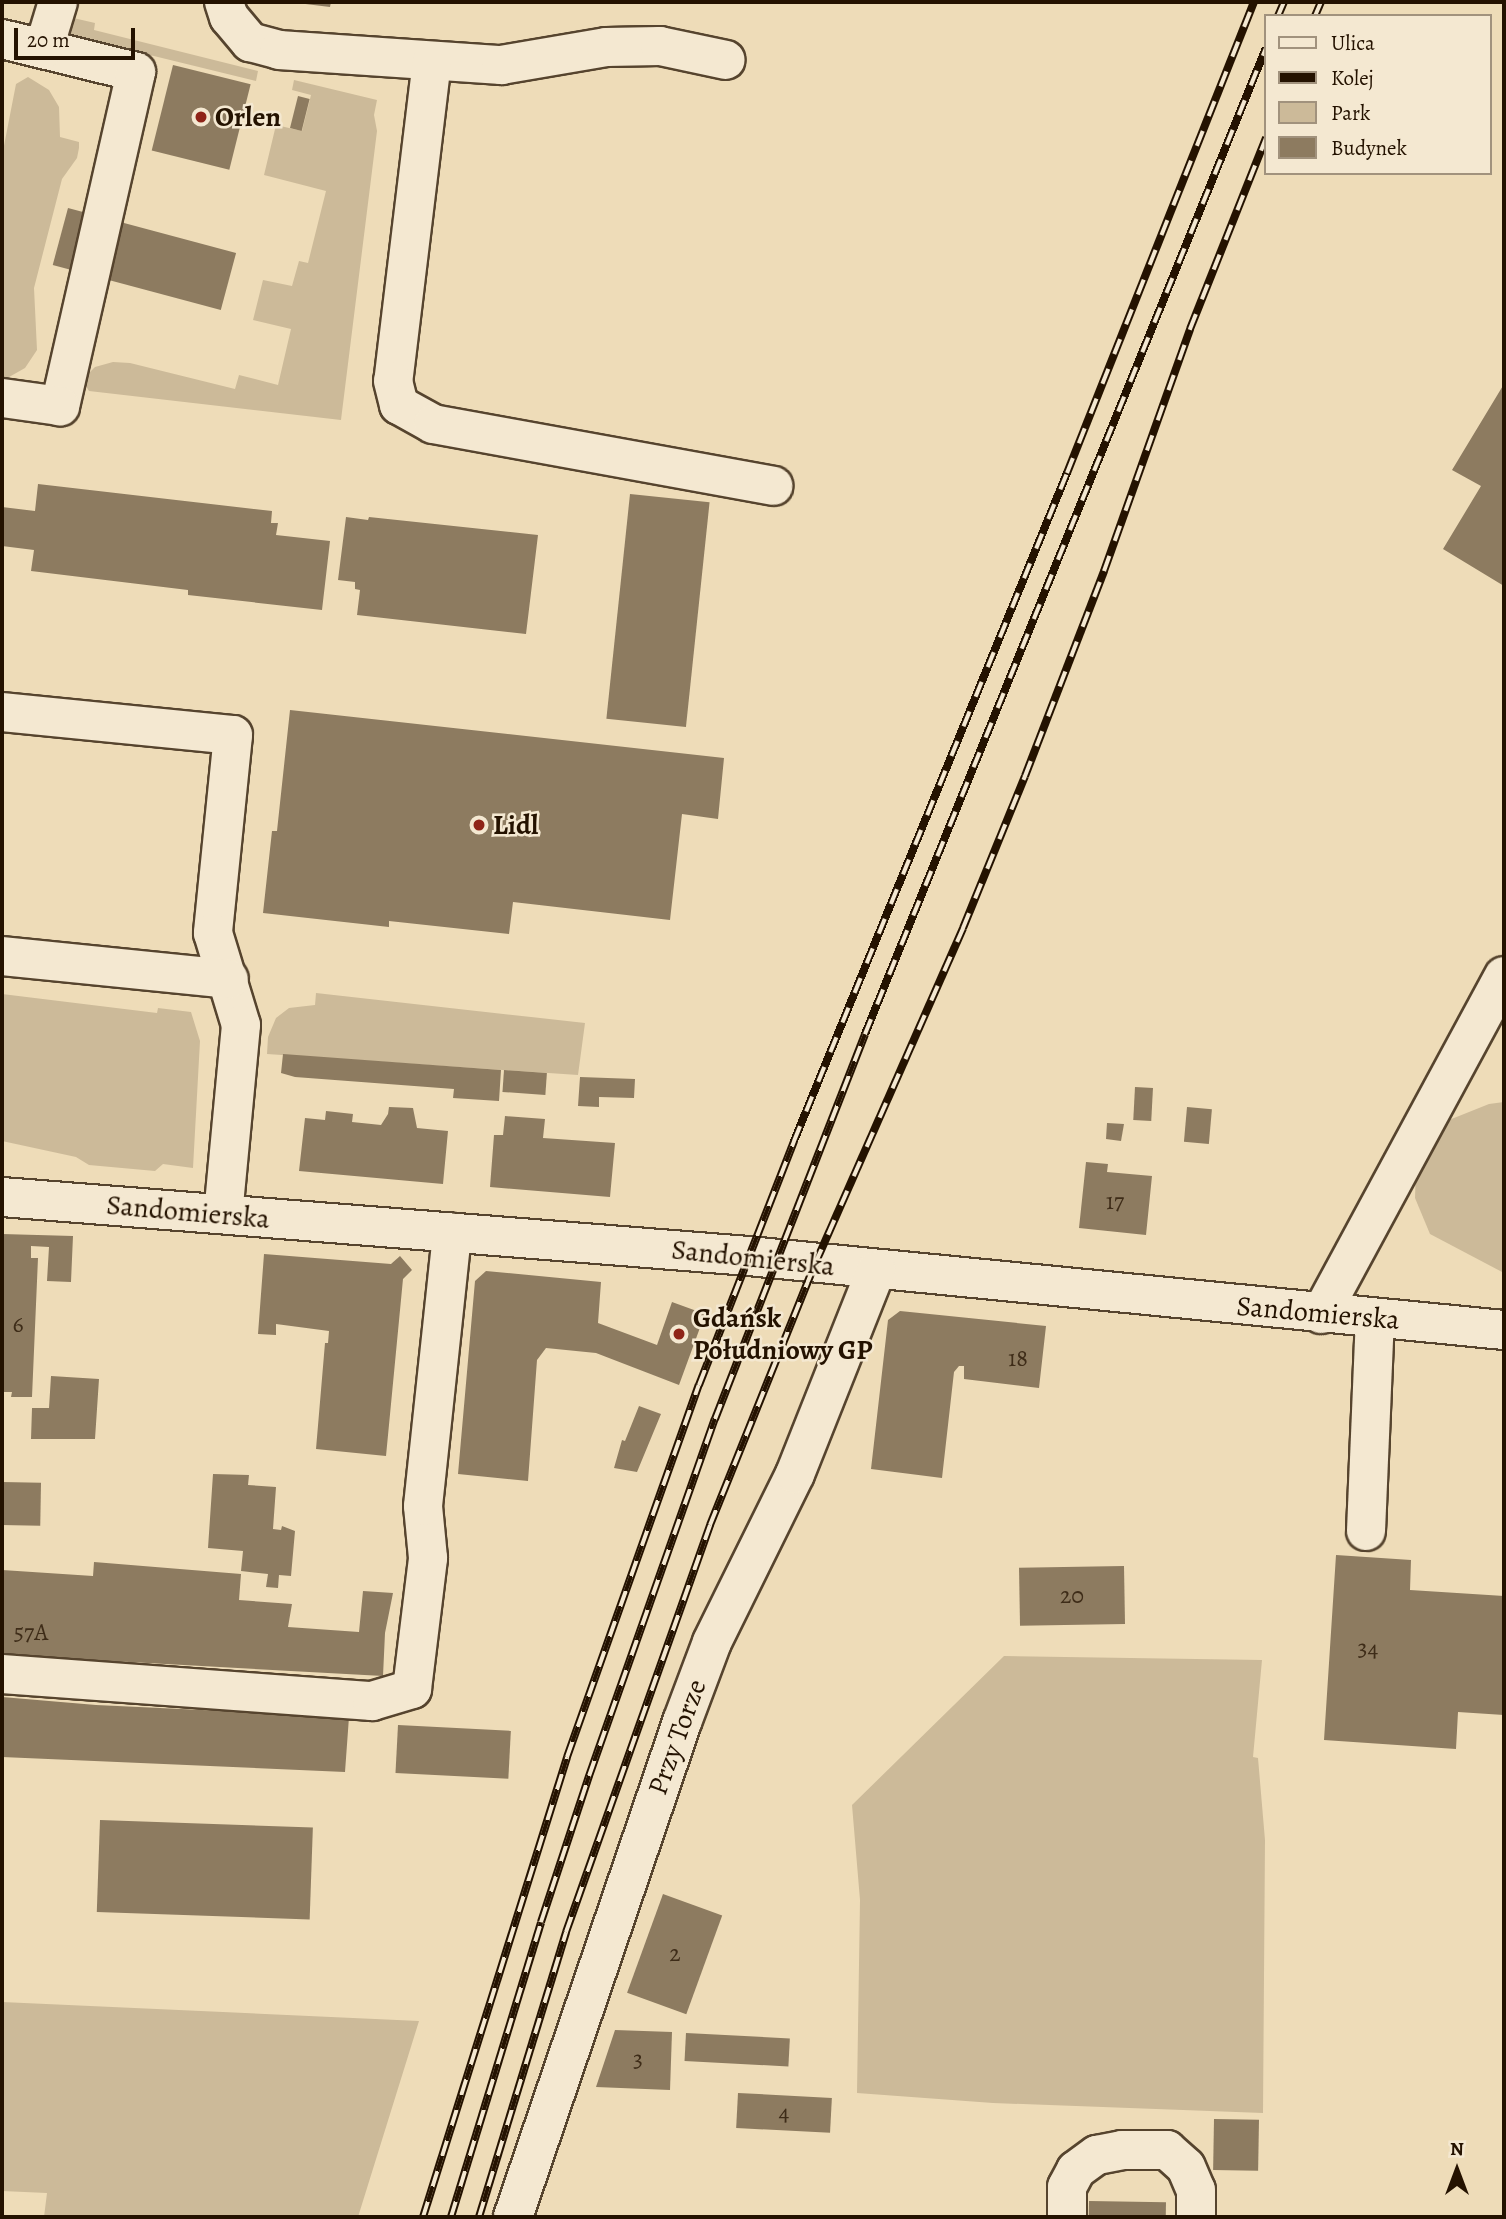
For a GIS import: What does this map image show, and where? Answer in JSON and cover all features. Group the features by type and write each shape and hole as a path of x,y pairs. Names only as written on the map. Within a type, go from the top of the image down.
{"street":[{"path":"44,48 58,2"},
{"path":"224,2 229,17 250,42 279,50 501,65 606,47 660,46 726,60"},
{"path":"2,39 136,72 70,407 2,398"},
{"path":"432,61 393,381 399,405 433,424 773,486"},
{"path":"2,712 233,736 212,933 229,979 241,1025 223,1214"},
{"path":"2,956 229,979"},
{"path":"1321,1314 1504,976"},
{"name":"Sandomierska","path":"2,1197 736,1255 1504,1330"},
{"path":"2,1674 372,1701 412,1689 428,1558 422,1506 452,1233"},
{"name":"Przy Torze","path":"513,2217 708,1653 795,1474 876,1270"},
{"path":"1366,1531 1375,1318"},
{"path":"1067,2217 1067,2187 1076,2169 1097,2155 1122,2150 1167,2150 1186,2167 1196,2190 1196,2217"}],"green space":[{"path":"69,17 95,23 94,30 258,71 256,81 64,34"},
{"path":"28,77 49,90 59,107 60,137 79,142 79,148 77,158 62,179 34,288 37,350 25,368 2,381 2,156 16,84"},
{"path":"294,80 377,100 374,115 377,131 341,420 89,391 84,383 87,375 95,367 113,362 130,363 235,389 239,375 278,385 291,329 253,320 263,280 292,286 299,261 308,263 326,191 264,175 276,125 302,131 311,95 292,90"},
{"path":"316,993 585,1023 578,1075 267,1054 268,1037 276,1018 289,1008 315,1005"},
{"path":"2,994 157,1013 158,1008 191,1012 200,1041 193,1168 163,1164 155,1171 89,1165 76,1157 2,1141"},
{"path":"1504,1102 1504,1273 1430,1234 1415,1198 1416,1168 1449,1120 1489,1104"},
{"path":"1004,1656 1262,1660 1253,1757 1258,1758 1265,1840 1263,2113 993,2103 857,2093 860,1900 852,1805"},
{"path":"2,2002 419,2021 358,2217 44,2217 47,2193 2,2191"}],"building":[{"path":"289,2 331,2 330,7"},
{"name":"Orlen","path":"173,65 251,84 229,170 152,150"},
{"path":"298,96 310,99 302,131 290,128"},
{"path":"68,208 236,253 221,310 53,265"},
{"path":"1504,384 1504,586 1443,549 1481,486 1452,470"},
{"path":"38,484 272,511 271,523 278,523 276,535 330,541 322,610 188,595 188,590 31,571 34,550 2,546 2,507 35,511"},
{"path":"630,494 710,502 686,727 606,719"},
{"path":"346,517 368,520 369,517 538,535 526,634 357,615 360,590 355,589 355,582 338,580"},
{"name":"Lidl","path":"290,710 724,758 718,819 682,814 670,920 513,902 509,934 389,921 389,927 263,913 272,831 277,831"},
{"path":"283,1054 501,1070 499,1101 453,1098 454,1089 295,1077 281,1073"},
{"path":"504,1070 547,1073 545,1095 502,1092"},
{"path":"580,1077 635,1079 634,1098 599,1097 599,1107 578,1106"},
{"path":"1135,1087 1153,1088 1151,1121 1133,1120"},
{"path":"389,1107 413,1108 417,1128 448,1131 443,1184 299,1171 305,1118 325,1120 326,1111 353,1114 352,1122 381,1125"},
{"path":"1187,1107 1212,1109 1209,1144 1184,1142"},
{"path":"505,1116 545,1119 543,1138 615,1143 610,1197 490,1187 494,1135 503,1135"},
{"path":"1107,1123 1124,1124 1121,1141 1106,1139"},
{"path":"1086,1162 1108,1164 1107,1172 1152,1176 1146,1235 1079,1228"},
{"path":"2,1234 73,1236 71,1282 47,1281 49,1247 31,1246 31,1258 38,1258 32,1397 11,1397 12,1392 2,1392"},
{"path":"264,1254 391,1264 400,1256 412,1270 403,1279 386,1456 316,1449 325,1343 328,1343 329,1331 276,1324 276,1335 258,1334"},
{"path":"486,1271 601,1282 598,1323 657,1345 672,1302 705,1314 679,1385 596,1353 546,1348 537,1360 528,1481 458,1474 475,1281"},
{"path":"900,1311 1046,1326 1039,1388 964,1379 964,1366 959,1366 954,1372 942,1478 871,1469 888,1320"},
{"path":"51,1376 99,1379 95,1439 31,1439 32,1408 49,1408"},
{"path":"639,1406 661,1414 637,1472 614,1468 622,1440 625,1441"},
{"path":"213,1474 249,1475 248,1485 276,1487 273,1529 281,1530 282,1526 295,1531 291,1576 279,1575 278,1588 266,1587 268,1574 241,1571 243,1551 208,1548"},
{"path":"2,1482 41,1483 40,1526 2,1525"},
{"path":"1336,1555 1411,1560 1410,1590 1504,1596 1504,1715 1458,1712 1456,1749 1324,1740"},
{"path":"94,1562 241,1574 239,1600 292,1604 288,1627 359,1632 363,1591 393,1593 385,1633 383,1676 2,1655 2,1570 93,1576"},
{"path":"1124,1566 1125,1624 1020,1626 1019,1568"},
{"path":"2,1697 96,1705 349,1717 345,1772 2,1757"},
{"path":"398,1725 511,1731 508,1779 395,1773"},
{"path":"100,1820 313,1827 310,1919 97,1912"},
{"path":"663,1894 722,1916 686,2014 627,1993"},
{"path":"615,2030 672,2032 670,2090 596,2087"},
{"path":"686,2033 790,2038 788,2066 685,2061"},
{"path":"738,2093 832,2098 830,2133 736,2128"},
{"path":"1214,2119 1259,2120 1258,2171 1213,2170"},
{"path":"1089,2201 1166,2202 1166,2217 1089,2217"}],"railway":[{"path":"423,2217 567,1757 699,1385 794,1141 1067,473 1254,2"},
{"path":"1279,14 1284,2"},
{"path":"1316,14 1321,2"},
{"path":"451,2217 541,1922 589,1776 715,1419 865,1034 1264,53"},
{"path":"479,2217 566,1932 710,1525 815,1264 963,928 1025,776 1104,571 1190,329 1264,143"}],"place":[{"name":"Orlen","path":"201,117"},
{"name":"Lidl","path":"479,825"},
{"name":"Gdańsk Południowy GP","path":"679,1334"}]}
